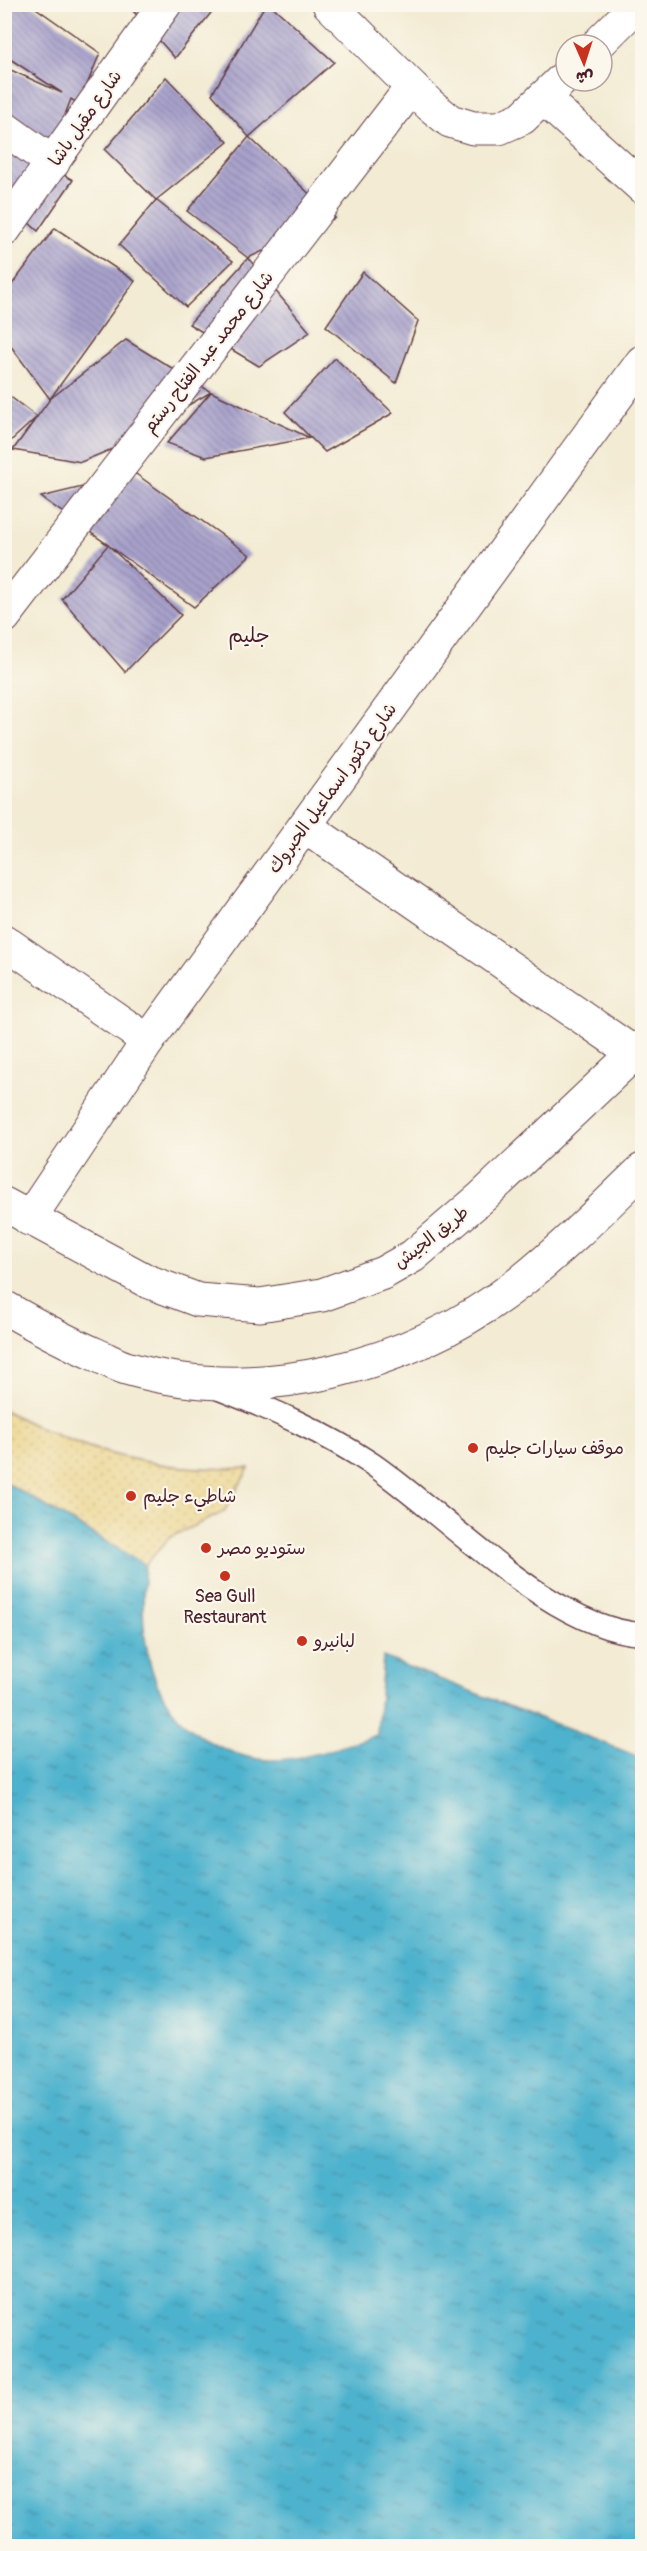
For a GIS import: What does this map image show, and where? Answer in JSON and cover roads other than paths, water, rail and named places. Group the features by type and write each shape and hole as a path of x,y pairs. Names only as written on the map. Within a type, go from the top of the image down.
{"main road":[{"name":"شارع مقبل باشا","path":"4,230 165,4"},
{"path":"329,4 412,87 450,121 473,128 499,128 522,118 554,88"},
{"path":"609,33 638,4"},
{"name":"شارع محمد عبد الفتاح رستم","path":"4,617 412,87"},
{"path":"543,99 642,187"},
{"path":"4,128 52,163"},
{"name":"شارع دكتور اسماعيل الحبروك","path":"17,1211 148,1041 642,362"},
{"path":"304,826 638,1049"},
{"path":"4,941 148,1041"},
{"name":"طريق الجيش","path":"17,1211 147,1281 198,1300 260,1305 322,1295 383,1273 413,1256 482,1197 638,1049"},
{"path":"4,1307 52,1335 125,1368 204,1384 270,1382 337,1371 400,1351 451,1327 517,1284 560,1249 642,1170"}],"lane":[{"path":"204,1384 262,1405 309,1427 371,1464 421,1500 489,1557 562,1606 598,1623 642,1634"}],"water":[{"path":"5,1482 145,1565 143,1620 146,1646 152,1672 162,1695 177,1716 197,1734 228,1751 258,1759 298,1758 377,1735 383,1657 642,1758 642,2546 5,2546"}],"place":[{"name":"موقف سيارات جليم","path":"473,1448"},
{"name":"شاطيء جليم","path":"131,1496"},
{"name":"ستوديو مصر","path":"206,1548"},
{"name":"Sea Gull Restaurant","path":"225,1576"},
{"name":"لبانيرو","path":"302,1641"}],"district":[{"name":"جليم","path":"249,635"}]}
